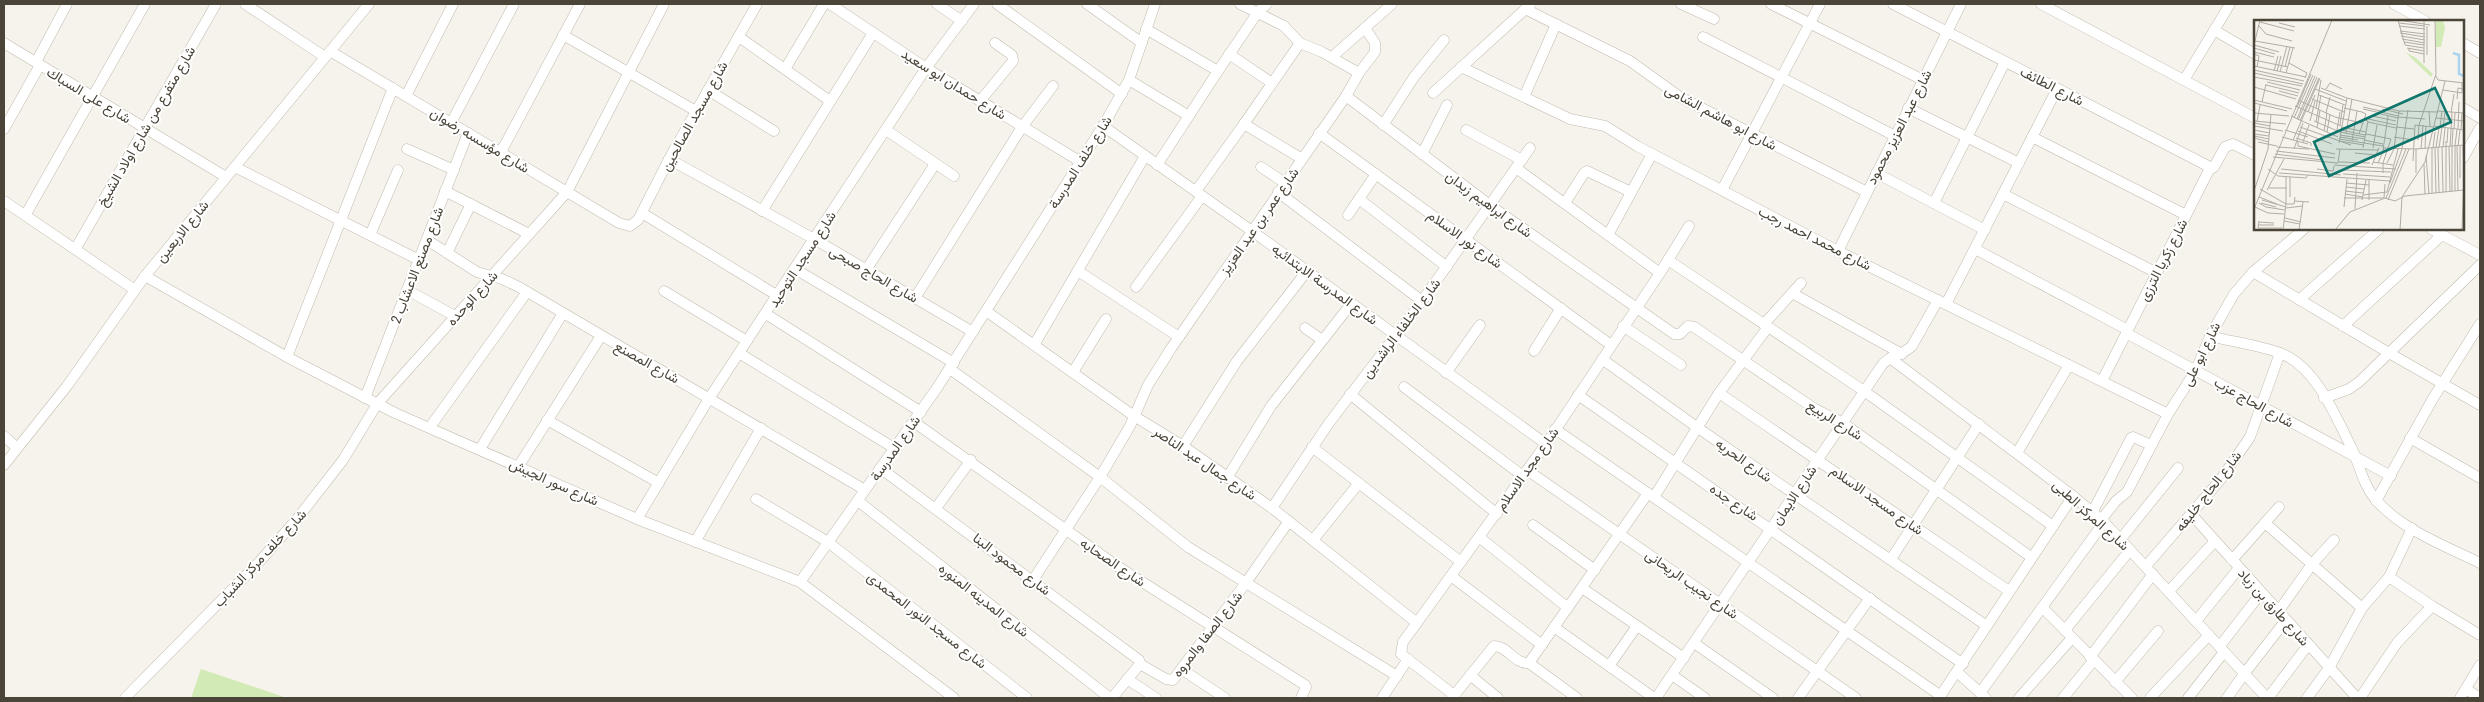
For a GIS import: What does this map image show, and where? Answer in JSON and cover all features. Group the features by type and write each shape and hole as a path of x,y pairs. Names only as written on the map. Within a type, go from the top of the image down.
{"street":[{"path":"4,129 67,4"},
{"path":"26,214 145,4"},
{"name":"شارع متفرع من شارع اولاد الشيخ","path":"76,248 216,4"},
{"name":"شارع مؤسسه رضوان","path":"245,4 328,54 393,88 620,223 630,226"},
{"name":"شارع الاربعين","path":"4,465 67,386 145,276 369,4"},
{"path":"406,96 453,4"},
{"path":"451,123 514,4"},
{"path":"501,152 580,4"},
{"name":"شارع الوحده","path":"377,404 567,192 664,4"},
{"name":"شارع مسجد الصالحين","path":"630,226 635,224 642,213 669,158 757,4"},
{"path":"785,69 824,4"},
{"name":"شارع حمدان ابو سعيد","path":"830,4 926,68 1080,162"},
{"path":"936,4 962,21"},
{"name":"شارع مسجد التوحيد","path":"638,519 710,397 926,68 974,4"},
{"path":"997,4 1122,94"},
{"path":"1087,4 1142,43"},
{"name":"شارع خلف المدرسة","path":"986,311 1122,94 1129,80 1155,4"},
{"path":"1240,4 1284,26 1300,43 1359,73"},
{"path":"1158,165 1229,54 1258,12 1268,4"},
{"path":"1332,58 1392,4"},
{"path":"1681,4 1714,19"},
{"path":"1771,4 1923,80"},
{"path":"1722,190 1820,4"},
{"name":"شارع الطائف","path":"1893,4 2212,168"},
{"name":"شارع عبد العزيز محمود","path":"1838,250 1961,4"},
{"path":"2041,4 2254,117"},
{"path":"2184,80 2230,4"},
{"path":"2394,4 2423,20"},
{"path":"1433,93 1528,6"},
{"name":"شارع ابو هاشم الشامى","path":"1528,6 1556,24 1630,61 1647,72 1668,90 1867,192"},
{"path":"1524,97 1556,24"},
{"name":"شارع عمر بن عبد العزيز","path":"1033,580 1100,477 1134,416 1148,385 1375,52 1376,47 1365,28"},
{"path":"1146,29 1218,71"},
{"path":"2214,30 2254,53"},
{"path":"762,211 873,33"},
{"path":"563,35 696,111"},
{"path":"739,37 830,101"},
{"path":"1703,37 1895,136"},
{"path":"1383,125 1414,77 1444,40"},
{"name":"شارع على السباك","path":"4,43 226,177"},
{"path":"980,101 1013,61 1012,55 995,43"},
{"path":"1136,287 1300,43"},
{"path":"2464,44 2480,53"},
{"path":"1229,54 1272,83"},
{"path":"1934,203 2005,62"},
{"name":"شارع محمد احمد رجب","path":"1461,68 1580,123 1605,126 1652,154 1838,250 2168,414"},
{"path":"1129,80 1188,116"},
{"path":"915,298 1022,126 1053,86"},
{"path":"287,357 393,88"},
{"path":"1890,358 1902,354 1912,346 1975,249 2057,89"},
{"path":"708,90 774,131"},
{"name":"شارع ابراهيم زيدان","path":"1346,96 1491,206 1636,308"},
{"path":"1422,154 1447,105"},
{"path":"1908,108 2019,163"},
{"path":"2464,109 2480,118"},
{"path":"1244,124 1302,159"},
{"name":"شارع المدرسة الابتدائيه","path":"1103,126 1252,231 1546,444"},
{"path":"2464,156 2480,128"},
{"path":"886,130 954,176"},
{"path":"1466,130 1519,164 1565,203 1660,273"},
{"name":"شارع مصنع الاعشاب 2","path":"365,398 468,133"},
{"name":"شارع نور الاسلام","path":"1319,134 1467,239 1611,345"},
{"path":"2032,137 2186,215"},
{"name":"شارع زكريا الترزى","path":"2102,381 2186,215 2212,168 2229,144 2254,155"},
{"name":"شارع الخلفاء الراشدين","path":"1272,508 1312,447 1447,267 1530,148"},
{"path":"407,149 454,170"},
{"path":"1608,235 1652,154"},
{"path":"1034,345 1145,156"},
{"name":"شارع الحاج صبحى","path":"669,158 814,239 973,332"},
{"path":"866,270 935,164"},
{"path":"235,167 419,260"},
{"path":"1261,168 1285,183"},
{"path":"370,235 398,170"},
{"path":"1565,203 1587,171 1631,192"},
{"path":"1876,173 1985,230"},
{"path":"1348,215 1376,174"},
{"path":"446,191 529,234"},
{"path":"1278,192 1422,301"},
{"path":"2003,194 2157,273"},
{"path":"1359,199 1447,267"},
{"path":"4,200 135,290"},
{"path":"447,253 471,204"},
{"path":"642,213 778,296"},
{"name":"شارع مجد الاسلام","path":"1408,659 1401,654 1400,646 1546,444 1660,273 1689,226"},
{"name":"شارع ابو على","path":"1983,696 2116,501 2127,492 2168,414 2196,370 2210,336 2234,294 2253,272 2303,230"},
{"path":"2299,300 2378,230"},
{"path":"2324,398 2349,389 2389,353 2480,257 2433,230"},
{"path":"2343,326 2442,235"},
{"name":"شارع المصنع","path":"427,240 477,272 502,279 564,313 710,397 865,490"},
{"name":"شارع الحاج عزب","path":"1975,249 2390,476"},
{"path":"1668,260 1864,392 2053,526"},
{"path":"795,269 952,366 1100,477 1188,547 1245,584 1397,676"},
{"path":"1183,446 1236,361 1307,271"},
{"path":"1078,272 1179,338"},
{"path":"2253,272 2480,405"},
{"name":"شارع سور الجيش","path":"145,276 287,357 377,404 638,519 800,582 954,698"},
{"path":"1529,663 1620,534 1676,463 1719,393 1766,326 1801,283"},
{"path":"407,290 455,316"},
{"path":"664,291 747,341"},
{"path":"430,428 527,292"},
{"path":"1792,293 1902,354"},
{"path":"1227,478 1271,406 1351,304"},
{"path":"1534,351 1561,308"},
{"name":"شارع الربيع","path":"1636,308 1674,334 1680,334 1688,326 1694,327 1815,408 1843,423 2031,557"},
{"name":"شارع المدرسة","path":"800,582 921,412 986,311"},
{"name":"شارع جمال عبد الناصر","path":"986,311 1134,416 1183,446 1272,508 1417,623"},
{"path":"480,450 564,313"},
{"path":"766,314 921,412"},
{"path":"1073,372 1106,319"},
{"path":"1446,373 1480,325"},
{"path":"1623,326 1681,365"},
{"path":"2376,500 2442,383 2479,327"},
{"path":"1306,328 1322,340"},
{"path":"518,467 601,336"},
{"path":"2210,336 2280,353 2308,371 2356,457 2365,484 2376,500 2412,528 2480,563"},
{"path":"740,353 894,448"},
{"name":"شارع الحاج خليفه","path":"2066,694 2092,659 2150,570 2222,479 2250,437 2280,353"},
{"name":"شارع الايمان","path":"1655,698 1882,365 1890,358"},
{"name":"شارع المركز الطبى","path":"1890,358 2073,496 2102,521 2268,698"},
{"name":"شارع الحريه","path":"1602,359 1698,428 1987,626"},
{"path":"2017,453 2069,365"},
{"name":"شارع نجيب الريحانى","path":"1404,387 1525,473 1620,534 1856,698"},
{"name":"شارع مسجد الاسلام","path":"1719,393 2009,591"},
{"path":"1350,394 1497,514"},
{"name":"شارع جده","path":"1578,394 1870,598 1960,668 1983,696"},
{"name":"شارع خلف مركز الشباب","path":"125,698 260,561 297,518 344,460 377,404"},
{"path":"547,420 659,483"},
{"name":"شارع الصحابه","path":"914,422 971,460 1117,566 1305,685 1306,687 1301,698"},
{"path":"1891,559 1979,424"},
{"path":"695,542 761,428"},
{"path":"1555,429 1846,629 1940,697 2073,496"},
{"path":"4,436 16,448"},
{"path":"2092,513 2130,438 2133,437 2151,445"},
{"path":"2410,438 2480,478"},
{"path":"1312,447 1461,562"},
{"path":"936,508 971,460"},
{"name":"شارع محمود البنا","path":"880,468 1033,580 1139,660 1140,664"},
{"path":"2120,540 2178,468"},
{"path":"1313,540 1359,483"},
{"name":"شارع مسجد النور المحمدى","path":"756,499 828,542 1027,698"},
{"name":"شارع المدينه المنوره","path":"858,501 1111,698"},
{"path":"2196,621 2265,523 2279,507"},
{"name":"شارع طارق بن زياد","path":"2192,515 2355,697"},
{"name":"شارع الصفا والمروه","path":"1140,664 1173,680 1213,628 1289,521"},
{"path":"2265,523 2362,608"},
{"path":"1533,526 1595,570"},
{"path":"2307,698 2329,668 2362,608 2389,577 2412,528"},
{"path":"1480,537 1568,608"},
{"path":"2278,612 2312,564 2334,540"},
{"path":"2169,591 2215,541"},
{"path":"2019,698 2069,634 2130,550"},
{"path":"1451,576 1542,645"},
{"path":"2389,577 2480,635"},
{"path":"1582,588 1684,658"},
{"path":"2188,698 2261,593"},
{"path":"1798,698 1870,598"},
{"path":"2355,697 2397,643 2432,606"},
{"path":"2043,608 2132,698"},
{"path":"2227,698 2286,620"},
{"path":"1609,666 1637,626"},
{"path":"1554,627 1655,698"},
{"path":"2115,682 2158,630"},
{"path":"2150,698 2209,634"},
{"path":"1694,643 1773,698"},
{"path":"2268,698 2308,645"},
{"path":"1382,698 1408,659 1453,697 1494,646 1501,647 1522,663 1529,663 1577,698"},
{"path":"1111,698 1140,664"},
{"path":"2460,698 2480,666"},
{"path":"1181,669 1225,698"},
{"path":"1470,675 1498,698"},
{"path":"1672,675 1705,698"},
{"path":"1127,679 1156,698"},
{"path":"2466,689 2480,698"},
{"path":"2066,694 2078,698"}],"green space":[{"path":"201,669 287,698 191,698"}]}
